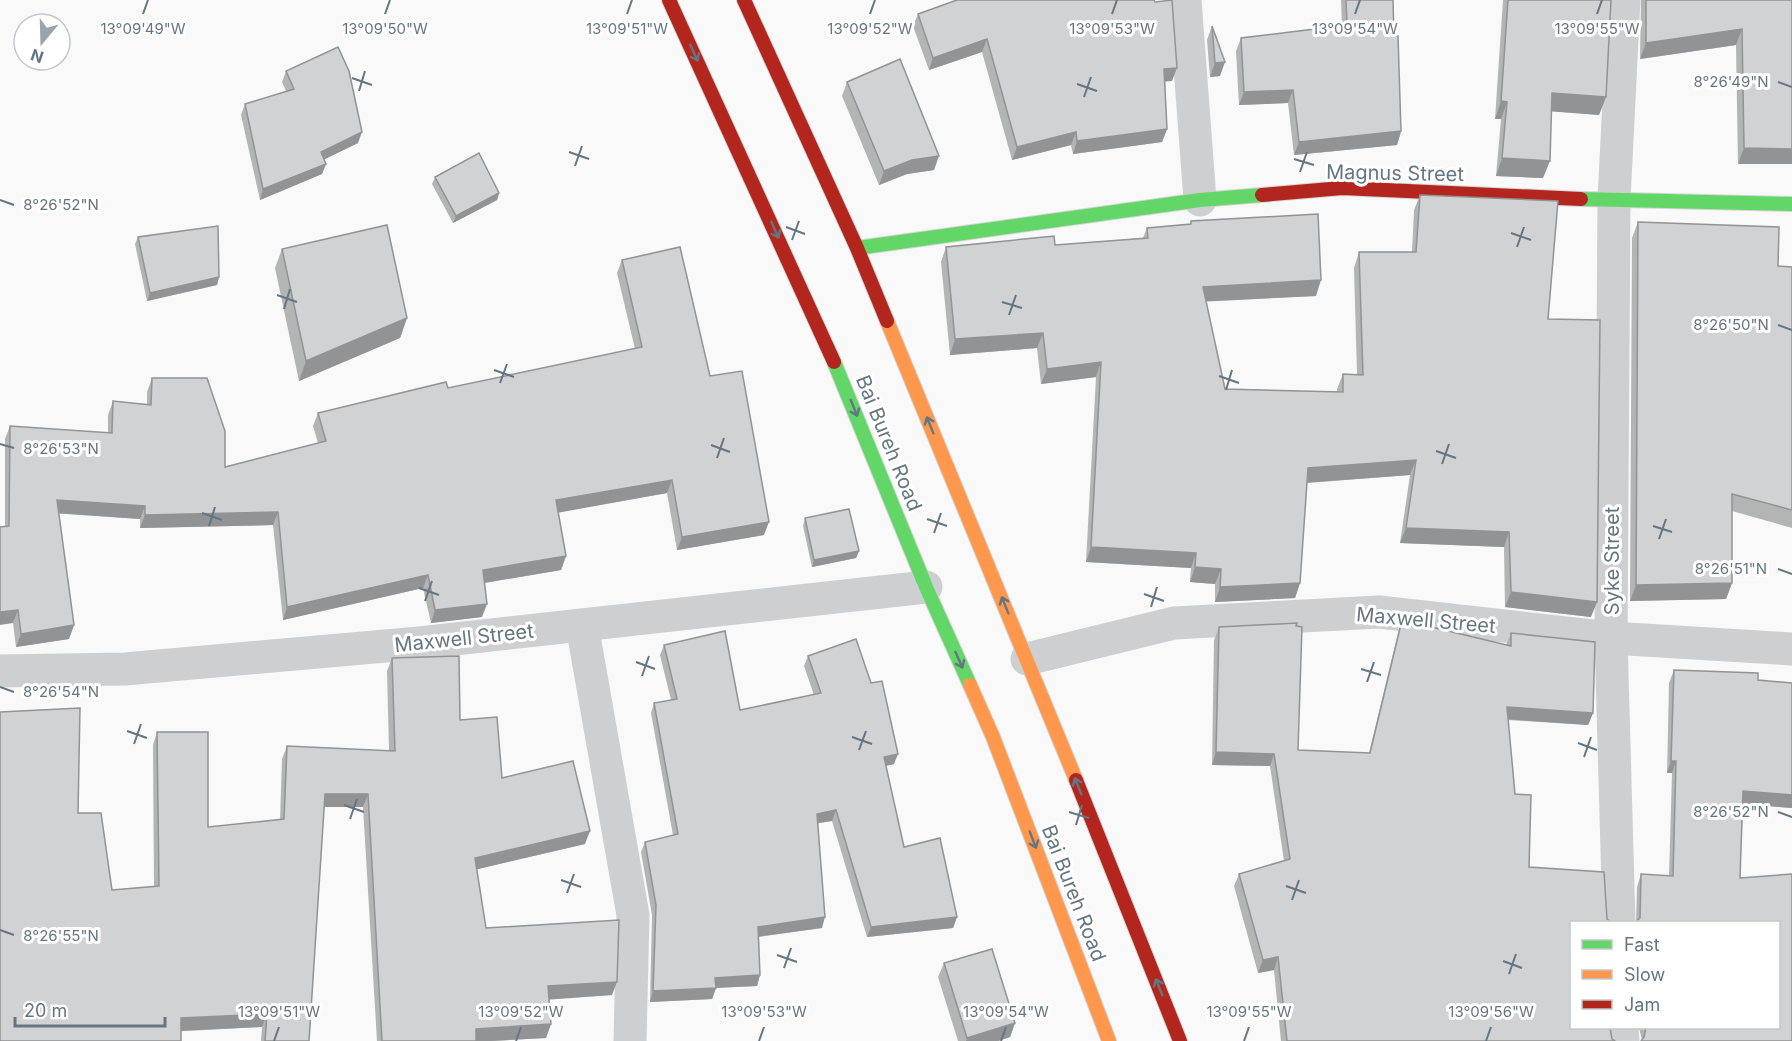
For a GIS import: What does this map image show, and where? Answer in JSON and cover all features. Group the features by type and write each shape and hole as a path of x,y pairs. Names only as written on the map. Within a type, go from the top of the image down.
{"main road":[{"name":"Bai Bureh Road","path":"669,0 846,389 926,587 993,737 1109,1041"},
{"path":"744,0 857,248 1027,659 1180,1041"},
{"name":"Magnus Street","path":"857,248 1200,200 1342,188 1614,200 1792,204"}],"street":[{"path":"1185,0 1200,200"},
{"name":"Syke Street","path":"1619,921 1611,638 1614,200 1624,0"},
{"name":"Maxwell Street","path":"0,671 126,669 419,643 926,587"},
{"name":"Maxwell Street","path":"1027,659 1174,623 1379,612 1611,638 1792,649"},
{"path":"582,625 633,915 630,1041"}],"building":[{"path":"957,0 1154,0 1155,2 1172,0 1177,68 1164,69 1167,129 1077,141 1076,132 1017,147 987,39 933,58 918,14"},
{"path":"1346,0 1393,0 1394,36 1398,36 1401,131 1299,142 1293,90 1244,92 1241,38 1347,25"},
{"path":"1508,0 1611,0 1606,97 1552,93 1550,161 1502,158 1507,102 1501,101"},
{"path":"1646,0 1792,0 1792,149 1744,148 1742,29 1646,43"},
{"path":"1212,26 1225,62 1215,63"},
{"path":"338,47 349,71 362,132 321,152 326,164 263,189 245,104 294,89 286,71"},
{"path":"900,59 939,156 912,160 884,171 847,82"},
{"path":"479,153 499,193 456,216 435,177"},
{"path":"1420,195 1558,201 1548,319 1600,320 1597,602 1511,592 1509,532 1406,528 1416,460 1308,468 1300,583 1220,587 1221,569 1195,567 1196,553 1091,547 1101,362 1047,369 1043,333 955,339 946,247 1054,236 1055,245 1148,238 1147,228 1191,224 1191,221 1318,214 1321,280 1203,287 1225,389 1343,392 1343,374 1363,375 1359,252 1416,252"},
{"path":"1638,222 1779,227 1778,266 1792,267 1792,510 1732,494 1732,583 1636,585"},
{"path":"387,225 407,318 306,361 282,249"},
{"path":"218,226 219,277 150,293 138,237"},
{"path":"680,247 710,376 742,371 769,522 682,537 672,480 556,500 566,556 483,570 487,604 435,610 428,575 287,607 278,512 145,515 145,506 57,500 74,625 21,634 18,610 0,612 0,527 9,526 10,426 112,433 113,401 151,405 152,378 207,378 225,431 225,467 326,441 318,413 446,382 448,388 642,347 622,260"},
{"path":"849,509 859,551 814,560 805,518"},
{"path":"1402,620 1511,646 1511,633 1595,642 1593,713 1507,707 1515,794 1531,795 1529,867 1604,872 1607,919 1610,921 1570,921 1570,1029 1610,1029 1612,1039 1615,1041 1287,1041 1278,957 1263,960 1239,874 1290,859 1274,754 1216,752 1219,627 1297,623 1296,626 1302,627 1298,750 1370,753"},
{"path":"725,631 740,710 821,693 808,656 856,639 871,683 882,681 898,754 884,757 904,847 940,838 957,917 871,927 836,810 817,814 825,917 758,927 760,975 715,978 716,988 653,991 656,905 645,842 678,834 654,703 677,699 664,645"},
{"path":"459,656 460,720 497,717 502,778 573,761 590,831 475,858 486,928 619,920 617,982 548,986 551,1024 476,1029 476,1041 382,1041 368,794 325,794 309,1041 265,1041 267,1014 181,1018 181,1041 0,1041 0,712 80,708 78,813 101,813 112,890 159,886 157,732 208,732 208,827 284,819 287,746 395,751 392,658"},
{"path":"1674,670 1758,673 1758,680 1792,683 1792,795 1743,791 1740,878 1792,874 1792,1041 1641,1041 1646,1029 1780,1029 1780,921 1637,921 1640,918 1641,874 1673,876 1676,761 1671,761"},
{"path":"992,949 1015,1023 967,1038 944,963"}],"traffic: fast":[{"path":"857,248 1200,200 1262,195"},
{"path":"1581,199 1792,204"},
{"path":"834,362 926,587 970,685"}],"traffic: slow":[{"path":"887,321 1076,780"},
{"path":"970,685 993,737 1109,1041"}],"traffic: jam":[{"path":"669,0 834,362"},
{"path":"744,0 857,248 887,321"},
{"path":"1262,195 1342,188 1581,199"},
{"path":"1076,780 1180,1041"}]}
